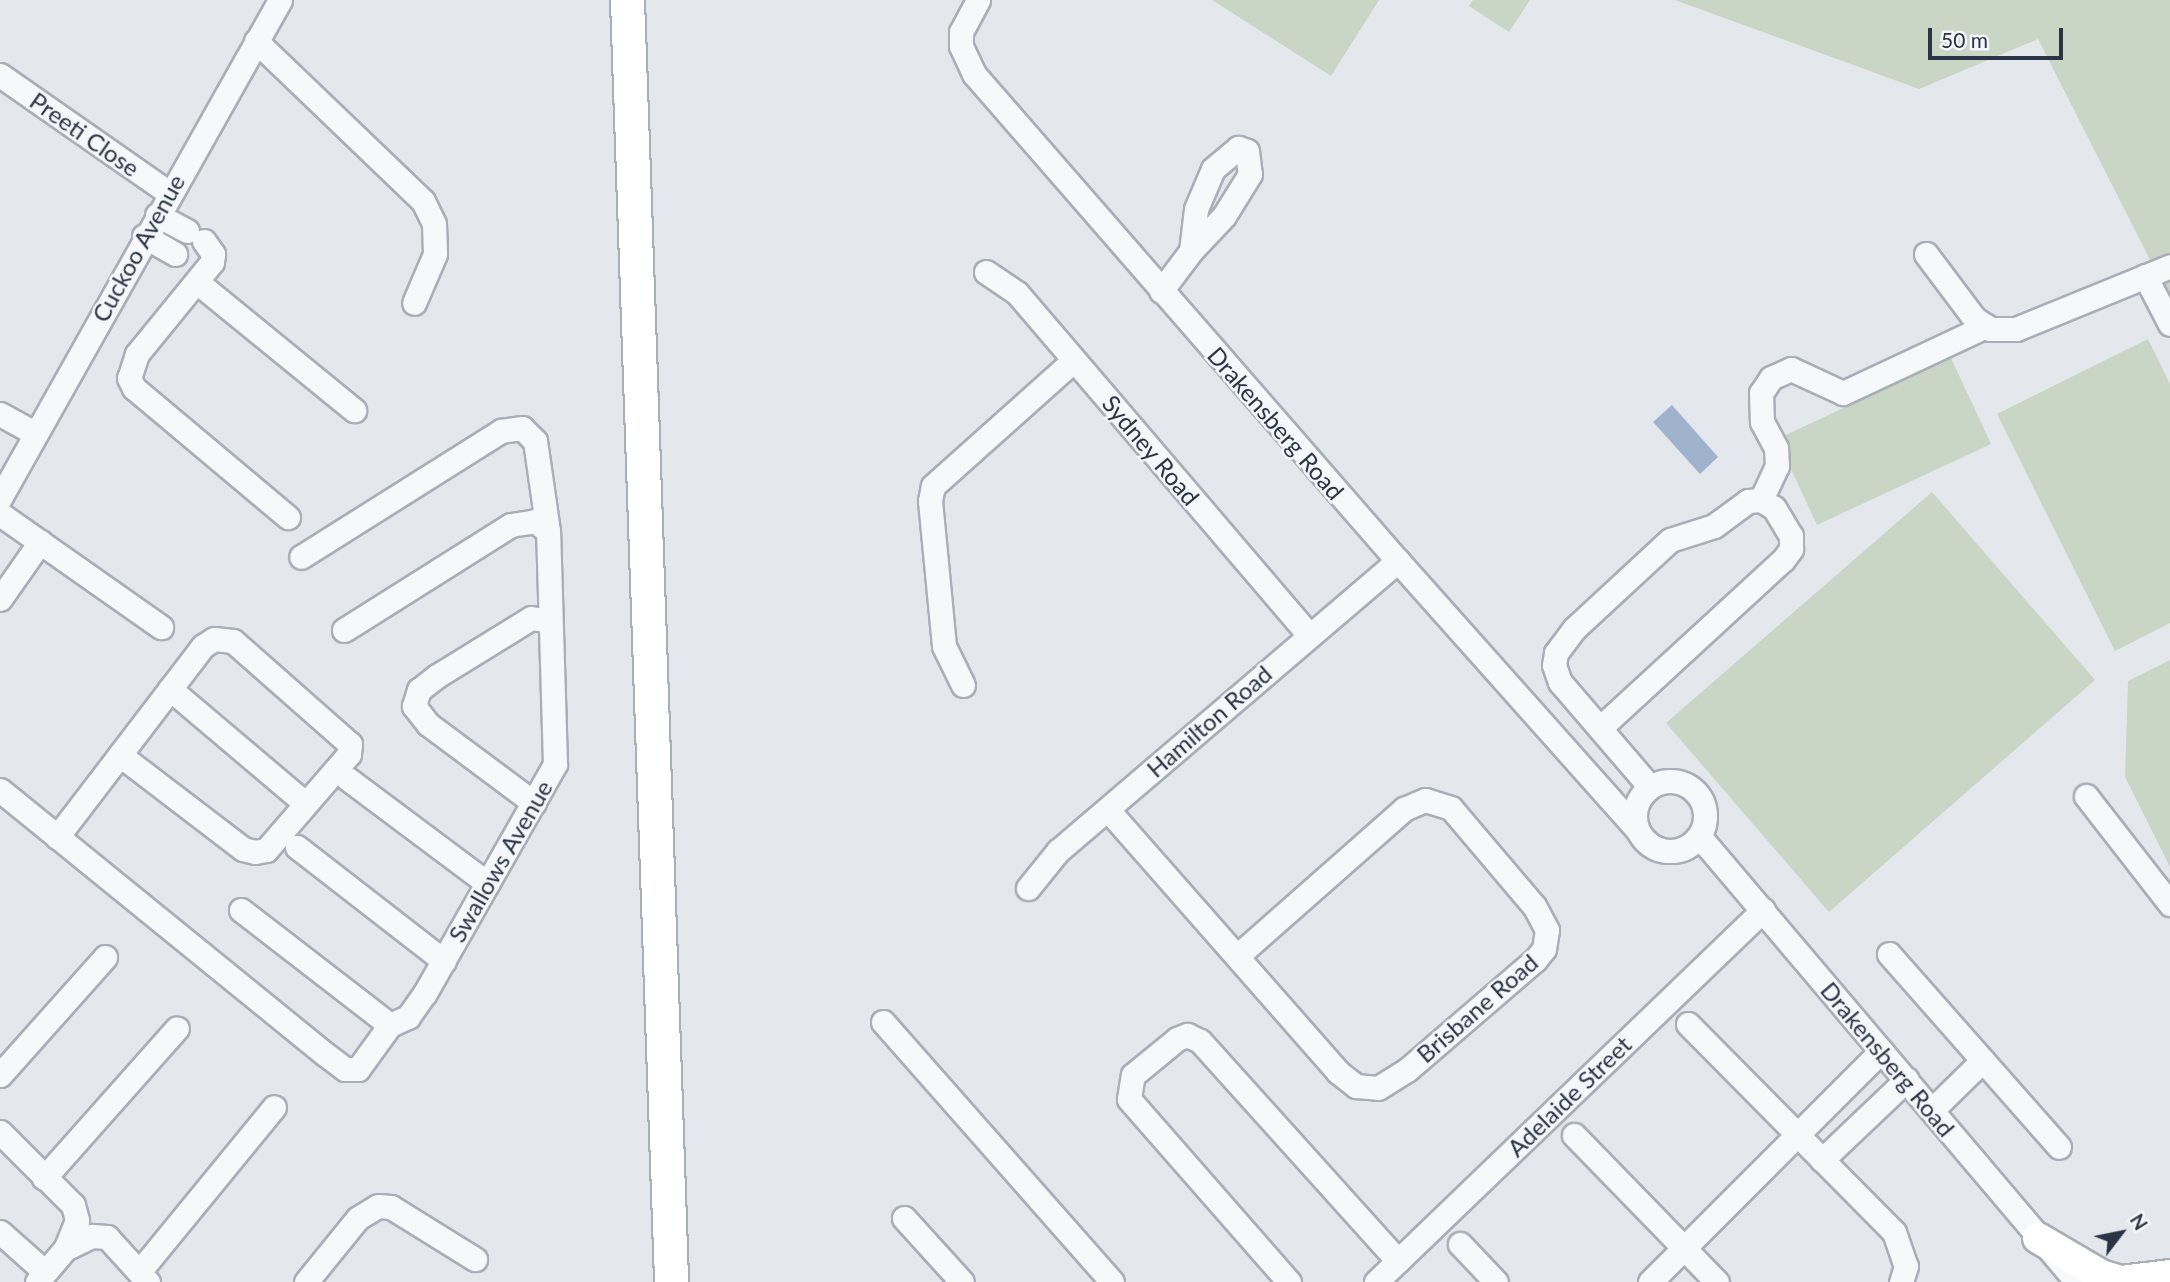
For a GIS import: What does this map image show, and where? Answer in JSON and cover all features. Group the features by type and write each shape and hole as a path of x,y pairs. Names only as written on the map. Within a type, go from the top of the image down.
{"highway":[{"path":"627,0 671,1282"},
{"path":"670,1216 681,1282"}],"main road":[{"path":"2038,1238 2101,1275 2121,1281 2170,1275"}],"street":[{"name":"Drakensberg Road","path":"978,0 961,32 963,58 1161,291 1637,829"},
{"name":"Cuckoo Avenue","path":"0,498 144,236 256,41 273,3"},
{"path":"256,41 423,201 434,224 435,254 414,303"},
{"name":"Preeti Close","path":"0,75 169,193"},
{"path":"157,215 196,236 213,254 188,266 137,354 129,378 134,388 288,517"},
{"path":"144,236 188,266 354,410"},
{"path":"1161,291 1191,251"},
{"path":"1926,254 1961,303 1986,326"},
{"path":"1761,500 1777,466 1776,448 1762,422 1761,393 1772,378 1791,369 1843,393 1986,326 2016,329 2170,266"},
{"name":"Sydney Road","path":"986,272 1017,293 1308,635"},
{"path":"2145,276 2170,324"},
{"path":"963,685 944,646 930,501 933,486 1074,360"},
{"path":"0,414 34,433"},
{"name":"Swallows Avenue","path":"0,790 345,1069 363,1064 390,1026 408,1017 444,961 534,803 556,756 548,531 535,441 516,427 501,431 302,557"},
{"path":"1600,728 1783,560 1791,549 1791,536 1784,521 1761,500 1748,501 1714,526 1670,540 1562,642 1554,659 1556,674 1600,728 1650,787"},
{"path":"0,514 161,627"},
{"path":"344,630 510,525 535,521 548,531"},
{"path":"0,599 40,542"},
{"name":"Hamilton Road","path":"1028,888 1058,851 1308,635 1398,561"},
{"path":"534,803 428,724 414,706 419,690 437,676 531,618 544,617 550,621"},
{"path":"57,837 203,646 214,639 233,642 350,744 349,754 266,850 255,852 243,849 120,755"},
{"path":"170,689 305,803"},
{"path":"348,779 487,883"},
{"path":"1671,781 1691,788 1703,805 1699,836 1692,844 1672,852 1651,846 1637,829 1636,806 1650,787 1671,781"},
{"path":"2087,796 2170,904"},
{"name":"Brisbane Road","path":"1108,810 1338,1072 1356,1086 1378,1088 1407,1070 1535,960 1544,949 1547,930 1534,906 1451,808 1425,800 1404,809 1237,956"},
{"name":"Drakensberg Road","path":"1699,836 2077,1282"},
{"path":"297,847 444,961"},
{"path":"241,910 390,1026"},
{"name":"Adelaide Street","path":"1376,1282 1763,910"},
{"path":"1889,954 2059,1147"},
{"path":"0,1075 105,957"},
{"path":"883,1022 1112,1282"},
{"path":"1688,1024 1894,1232 1906,1266 1901,1282"},
{"path":"44,1178 177,1028"},
{"path":"1289,1282 1129,1099 1133,1075 1177,1039 1187,1035 1200,1041 1398,1261"},
{"path":"1650,1282 1881,1051"},
{"path":"1932,1110 1983,1060"},
{"path":"1822,1160 1907,1079"},
{"path":"65,1249 92,1236 107,1237 144,1277 274,1107"},
{"path":"0,1132 73,1205 77,1220 65,1249 41,1277 0,1231"},
{"path":"1574,1135 1717,1282"},
{"path":"306,1282 358,1218 378,1206 391,1207 475,1259"},
{"path":"904,1218 962,1282"},
{"path":"1460,1244 1496,1282"}],"green space":[{"path":"1212,0 1379,0 1331,76"},
{"path":"1473,0 1530,0 1509,32 1469,6"},
{"path":"1675,0 2170,0 2170,299 2038,39 1919,89"},
{"path":"2148,339 2170,384 2170,623 2115,651 1997,414"},
{"path":"1951,358 1991,444 1817,525 1777,439"},
{"path":"1932,492 2095,680 1829,912 1666,723"},
{"path":"2170,660 2170,867 2125,777 2128,681"}],"water":[{"path":"1672,405 1718,457 1700,474 1653,422"}]}
